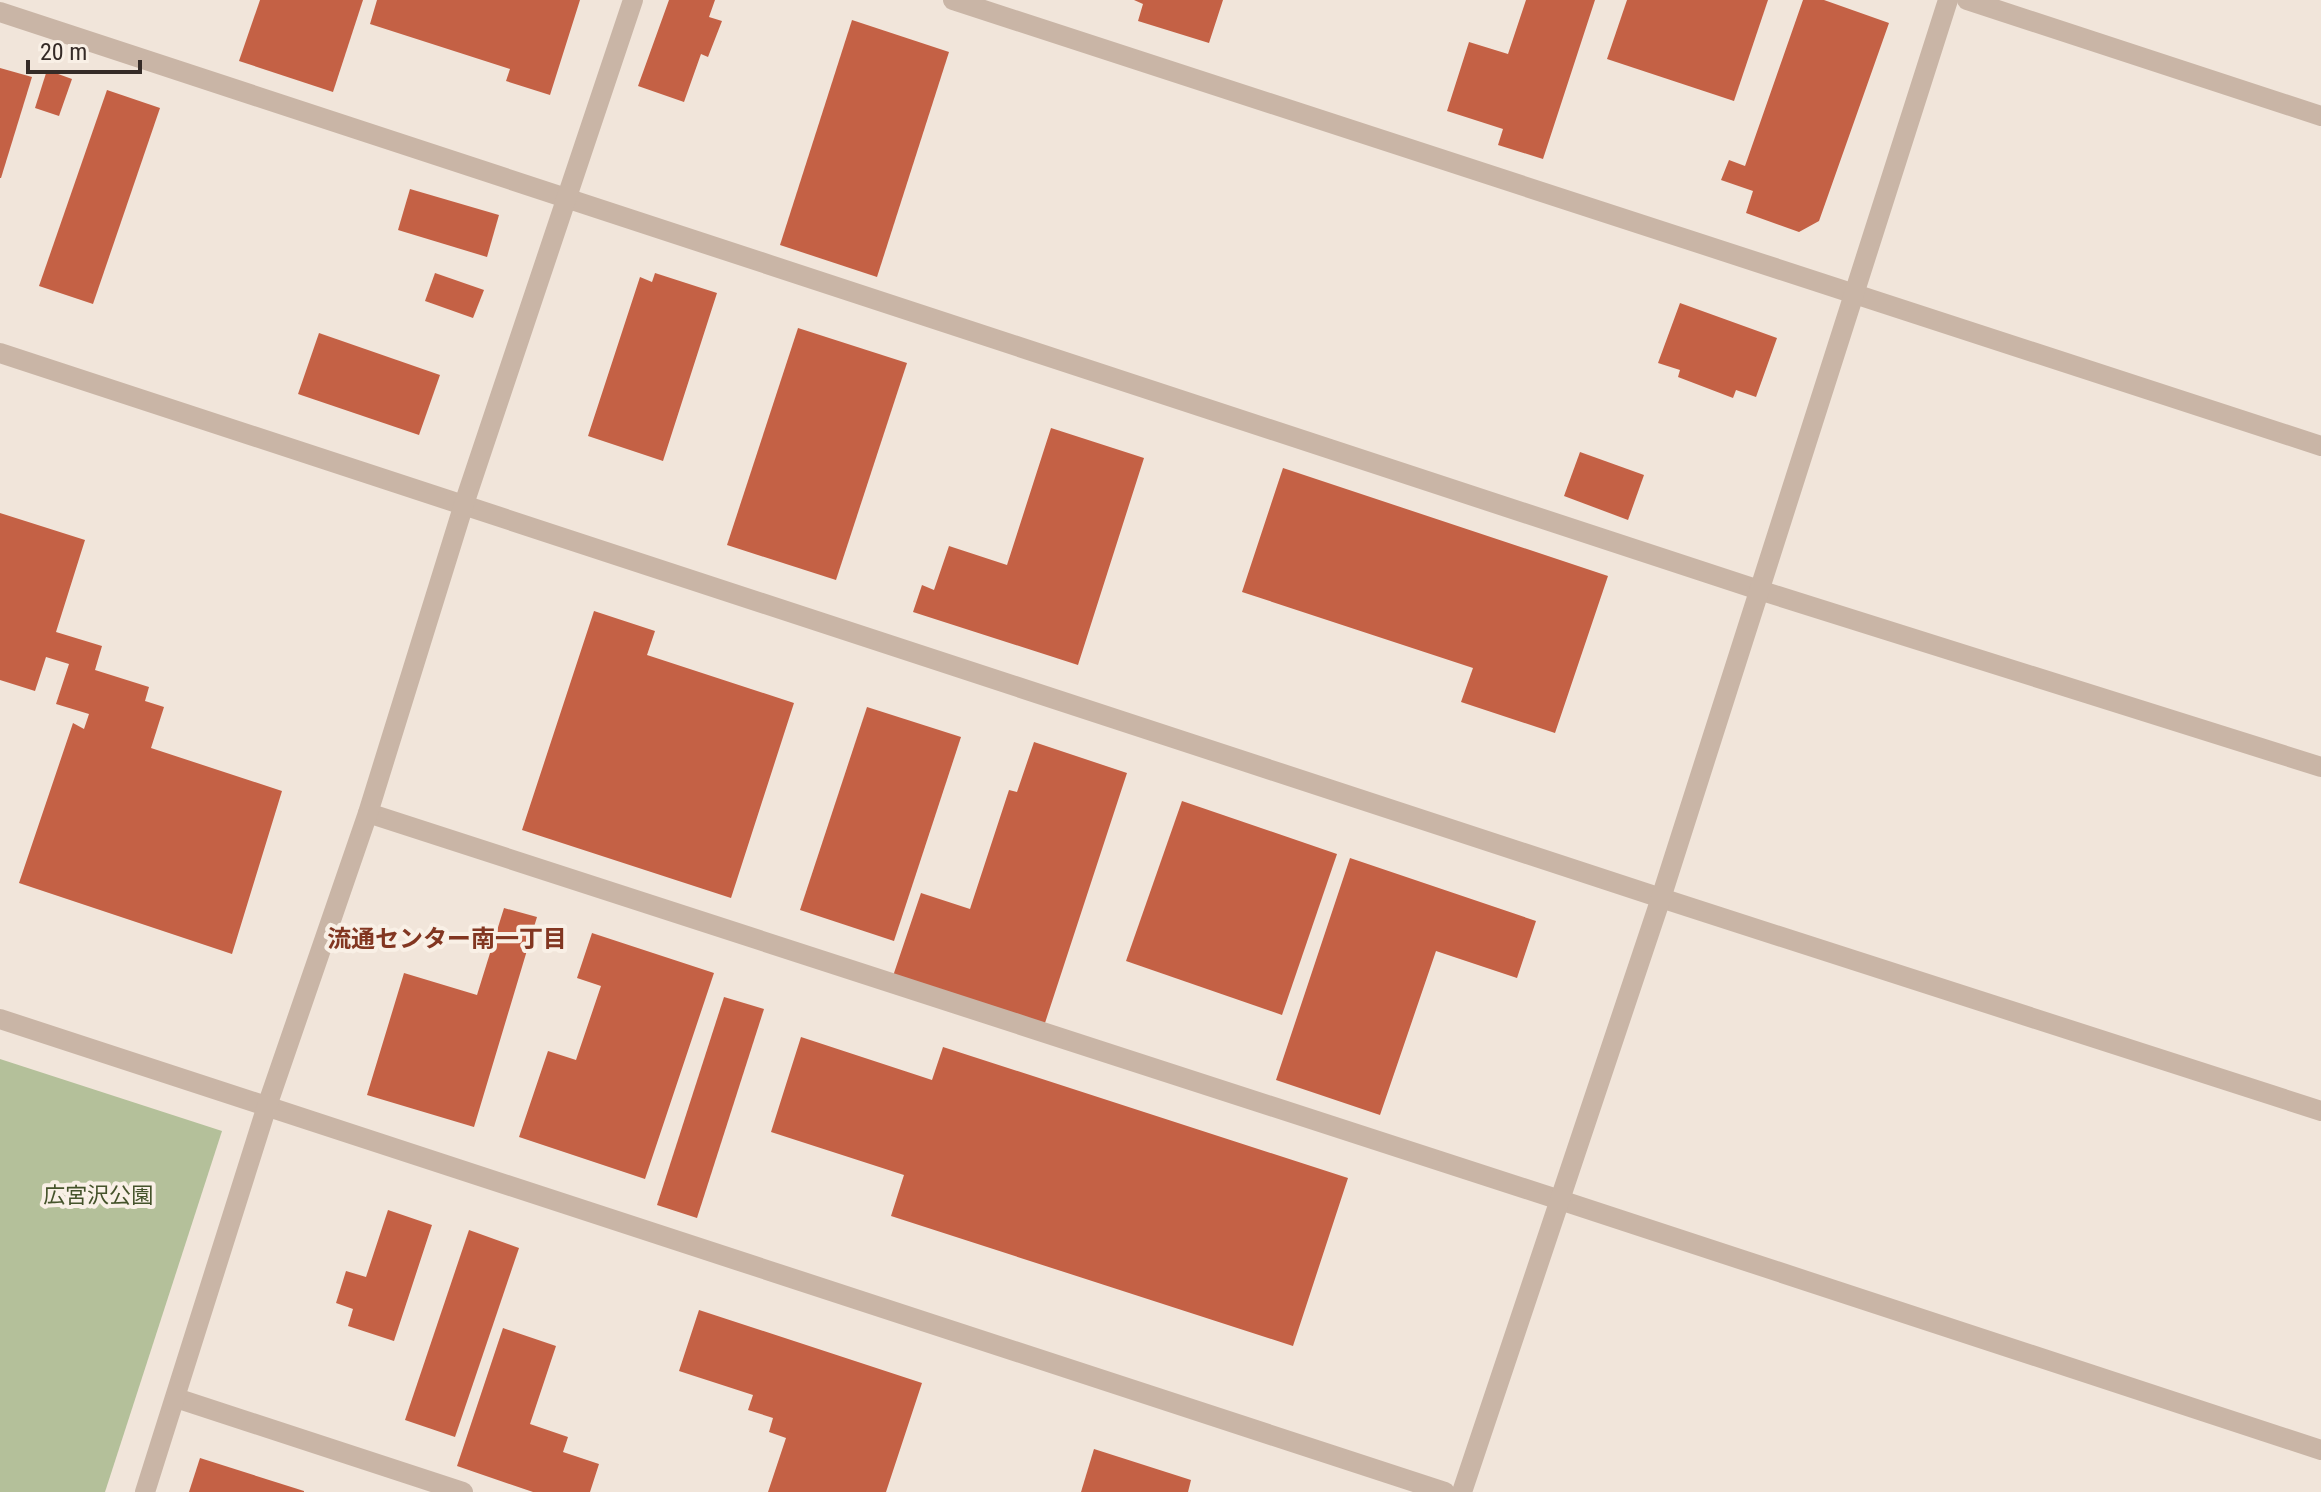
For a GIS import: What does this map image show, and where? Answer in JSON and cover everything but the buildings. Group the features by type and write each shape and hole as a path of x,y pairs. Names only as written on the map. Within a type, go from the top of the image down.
{"street":[{"path":"145,1492 267,1106 368,813 464,504 633,0"},
{"path":"953,0 2321,446"},
{"path":"1462,1492 1661,898 1948,0"},
{"path":"1967,0 2321,116"},
{"path":"0,12 1759,590 2321,767"},
{"path":"0,353 1661,898 2321,1111"},
{"path":"368,813 2321,1450"},
{"path":"0,1019 1445,1492"},
{"path":"176,1398 463,1492"}],"green space":[{"name":"広宮沢公園","path":"0,1059 222,1131 105,1492 0,1492"}],"district":[{"name":"流通センター南一丁目","path":"447,939"}]}
